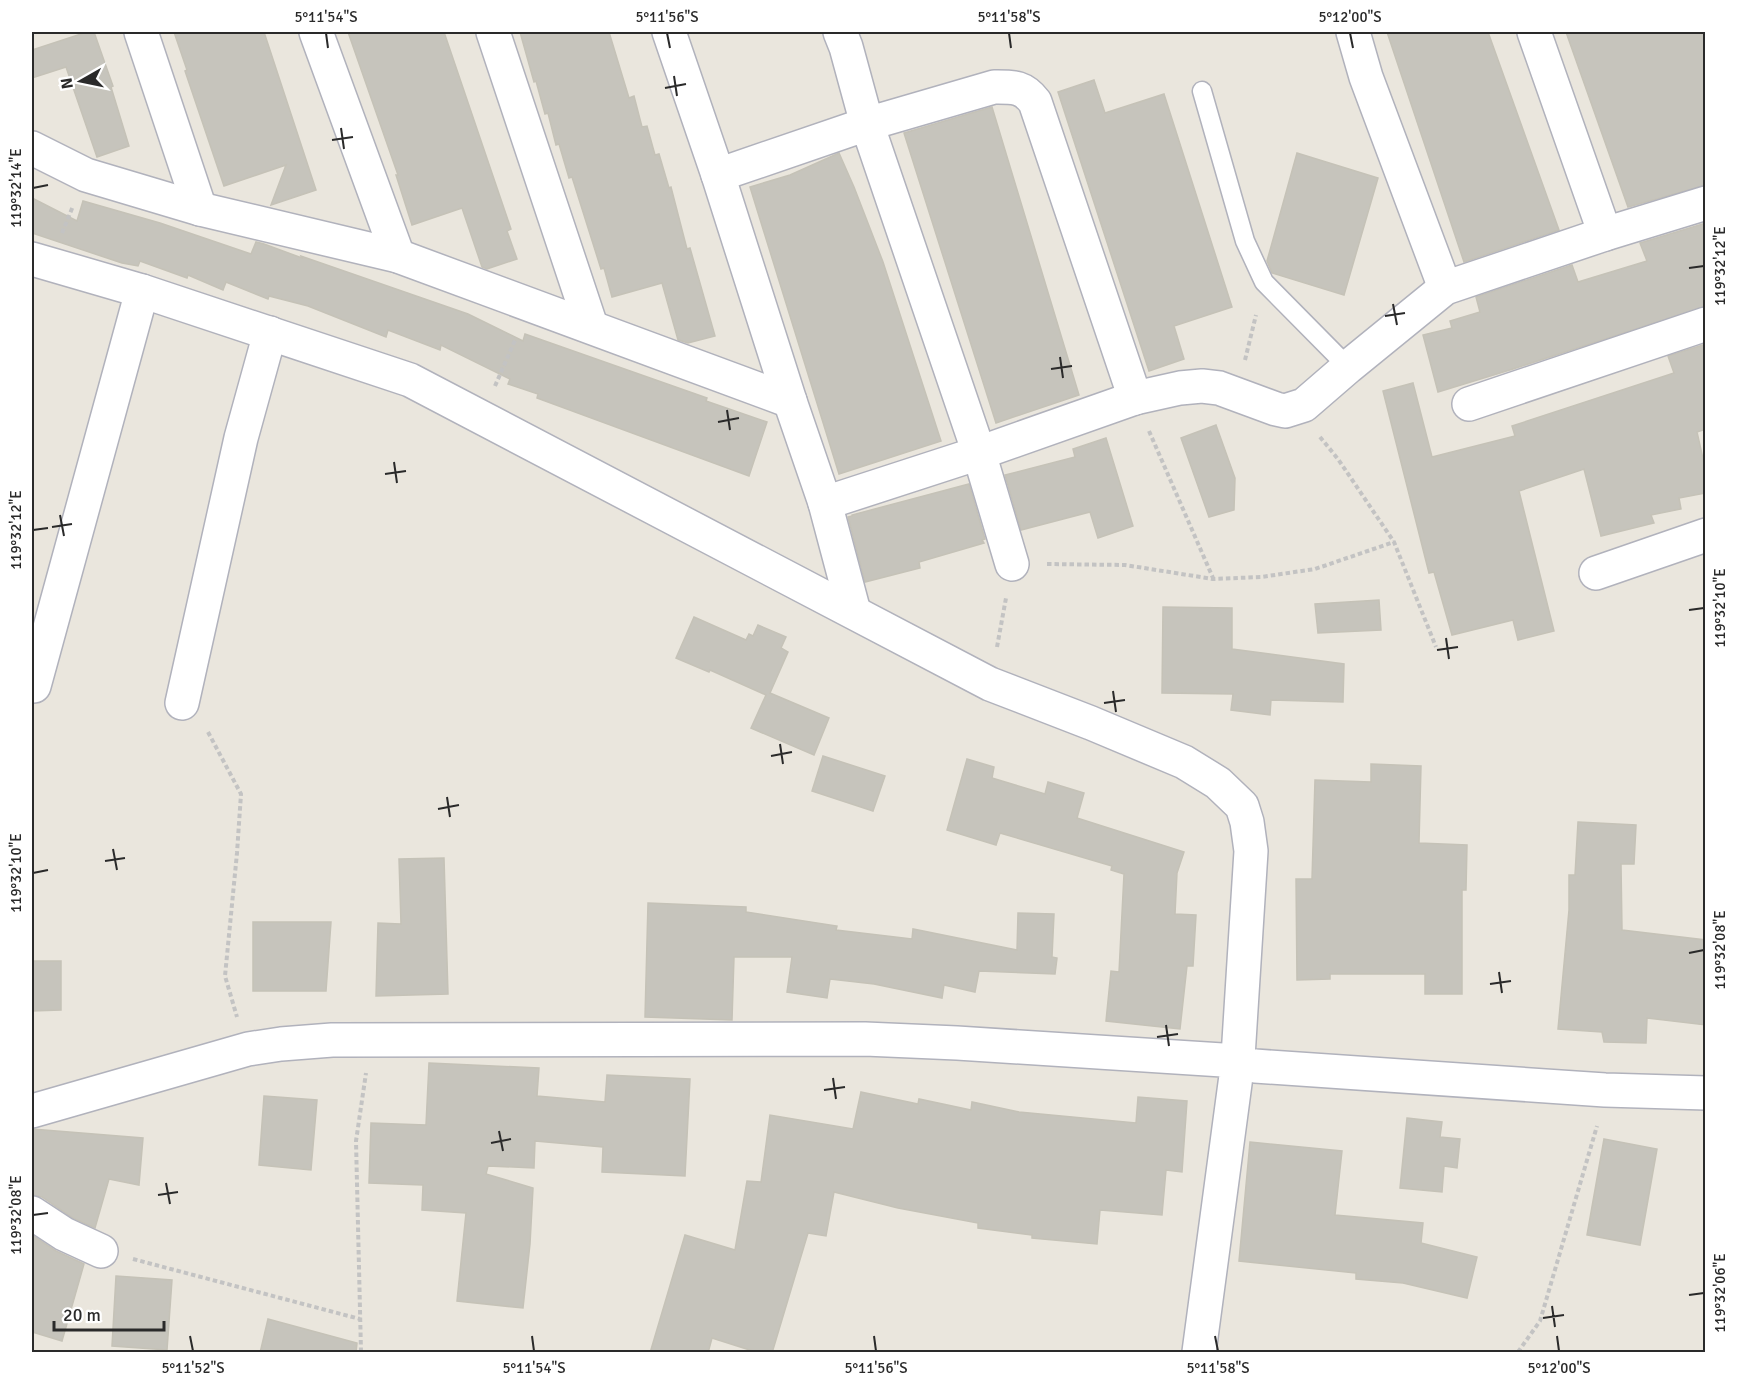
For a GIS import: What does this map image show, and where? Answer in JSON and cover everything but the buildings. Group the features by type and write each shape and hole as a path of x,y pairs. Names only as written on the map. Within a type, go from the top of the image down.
{"street":[{"path":"141,32 200,209"},
{"path":"316,32 398,256"},
{"path":"493,32 591,326"},
{"path":"669,32 825,502 854,612"},
{"path":"840,32 849,56 867,124 979,453 1012,564"},
{"path":"1353,32 1366,77 1446,288"},
{"path":"1534,32 1605,234"},
{"path":"718,175 867,124 994,87 1012,87 1027,92 1035,102 1135,398"},
{"path":"32,148 86,175 200,209 398,256 790,401"},
{"path":"825,502 979,453 1135,398 1180,388 1202,386 1219,388 1238,393 1276,409 1291,410 1304,405 1446,288 1605,234 1706,203"},
{"path":"41,262 142,291 410,380 990,684 1184,762 1218,783 1242,806 1251,850 1238,1062 1199,1353"},
{"path":"34,686 142,291"},
{"path":"1469,404 1706,324"},
{"path":"182,703 241,438 270,333"},
{"path":"1596,573 1706,535"},
{"path":"32,1112 248,1049 332,1040 865,1039 1238,1062 1255,1066 1605,1090 1706,1093"},
{"path":"32,1213 64,1234 101,1251"}],"lane":[{"path":"1202,92 1245,241 1264,282 1348,367"}],"path":[{"path":"41,262 86,175"},
{"path":"1238,393 1264,282"},
{"path":"482,417 531,304"},
{"path":"1135,398 1213,579"},
{"path":"1338,459 1394,543 1436,647"},
{"path":"990,684 1012,564 1125,565 1213,579 1261,577 1315,569 1394,543"},
{"path":"208,732 241,794 225,976 248,1049"},
{"path":"361,1353 356,1141 371,1040"},
{"path":"1518,1353 1540,1321 1592,1147 1605,1090"},
{"path":"101,1251 360,1319"}]}
